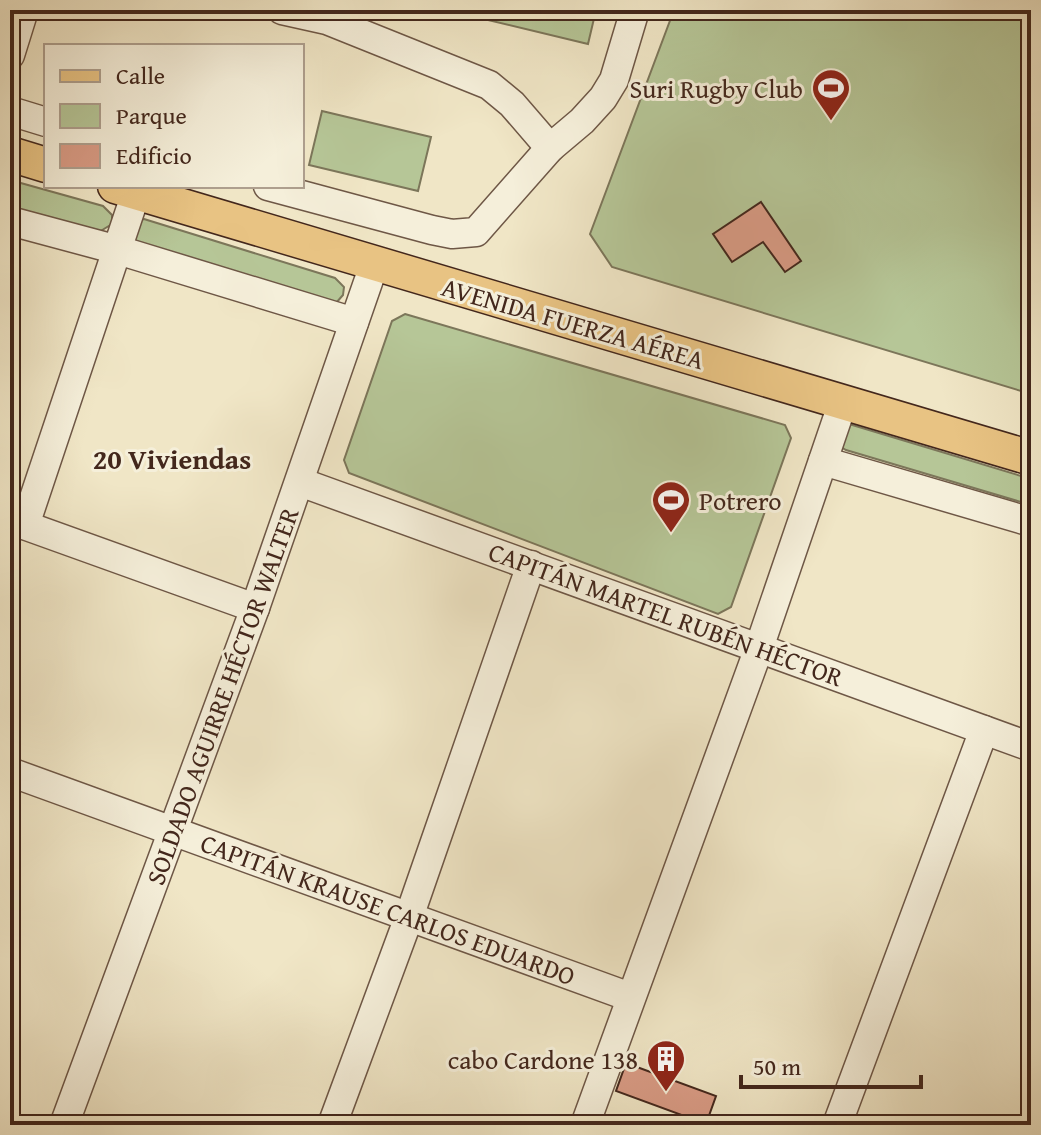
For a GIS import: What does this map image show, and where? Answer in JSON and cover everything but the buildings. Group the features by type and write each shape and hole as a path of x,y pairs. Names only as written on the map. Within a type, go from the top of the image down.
{"main road":[{"path":"10,154 44,164"},
{"name":"AVENIDA FUERZA AÉREA","path":"125,189 1031,458"}],"street":[{"path":"10,55 24,10"},
{"path":"282,10 327,20 489,85 512,104 550,148"},
{"path":"275,188 432,230 452,234 476,232 550,148 603,98 614,80 635,10"},
{"path":"10,111 44,121"},
{"path":"125,189 118,250 18,522 255,608"},
{"path":"10,221 118,250 354,322"},
{"name":"SOLDADO AGUIRRE HÉCTOR WALTER","path":"64,1125 255,608 374,265"},
{"path":"585,1125 759,648 843,402"},
{"path":"823,461 1031,522"},
{"name":"CAPITÁN MARTEL RUBÉN HÉCTOR","path":"300,482 1031,747"},
{"path":"332,1125 409,917 531,565"},
{"path":"837,1125 984,730"},
{"name":"CAPITÁN KRAUSE CARLOS EDUARDO","path":"10,772 630,997"}],"green space":[{"path":"446,10 596,10 588,44"},
{"name":"Suri Rugby Club","path":"674,10 1031,10 1031,394 612,267 590,234"},
{"path":"322,111 431,137 418,191 309,165"},
{"path":"10,180 103,206 112,215 112,224 99,232 10,208"},
{"path":"144,219 335,278 344,287 343,295 336,303 136,242 133,237 138,221"},
{"path":"405,314 785,425 791,438 731,607 718,614 349,473 344,460 392,321"},
{"path":"849,424 1031,479 1031,505 846,450 841,447"}],"place":[{"name":"Suri Rugby Club","path":"831,122"},
{"name":"Potrero","path":"671,534"},
{"name":"cabo Cardone 138","path":"666,1093"}],"district":[{"name":"20 Viviendas","path":"172,458"}]}
